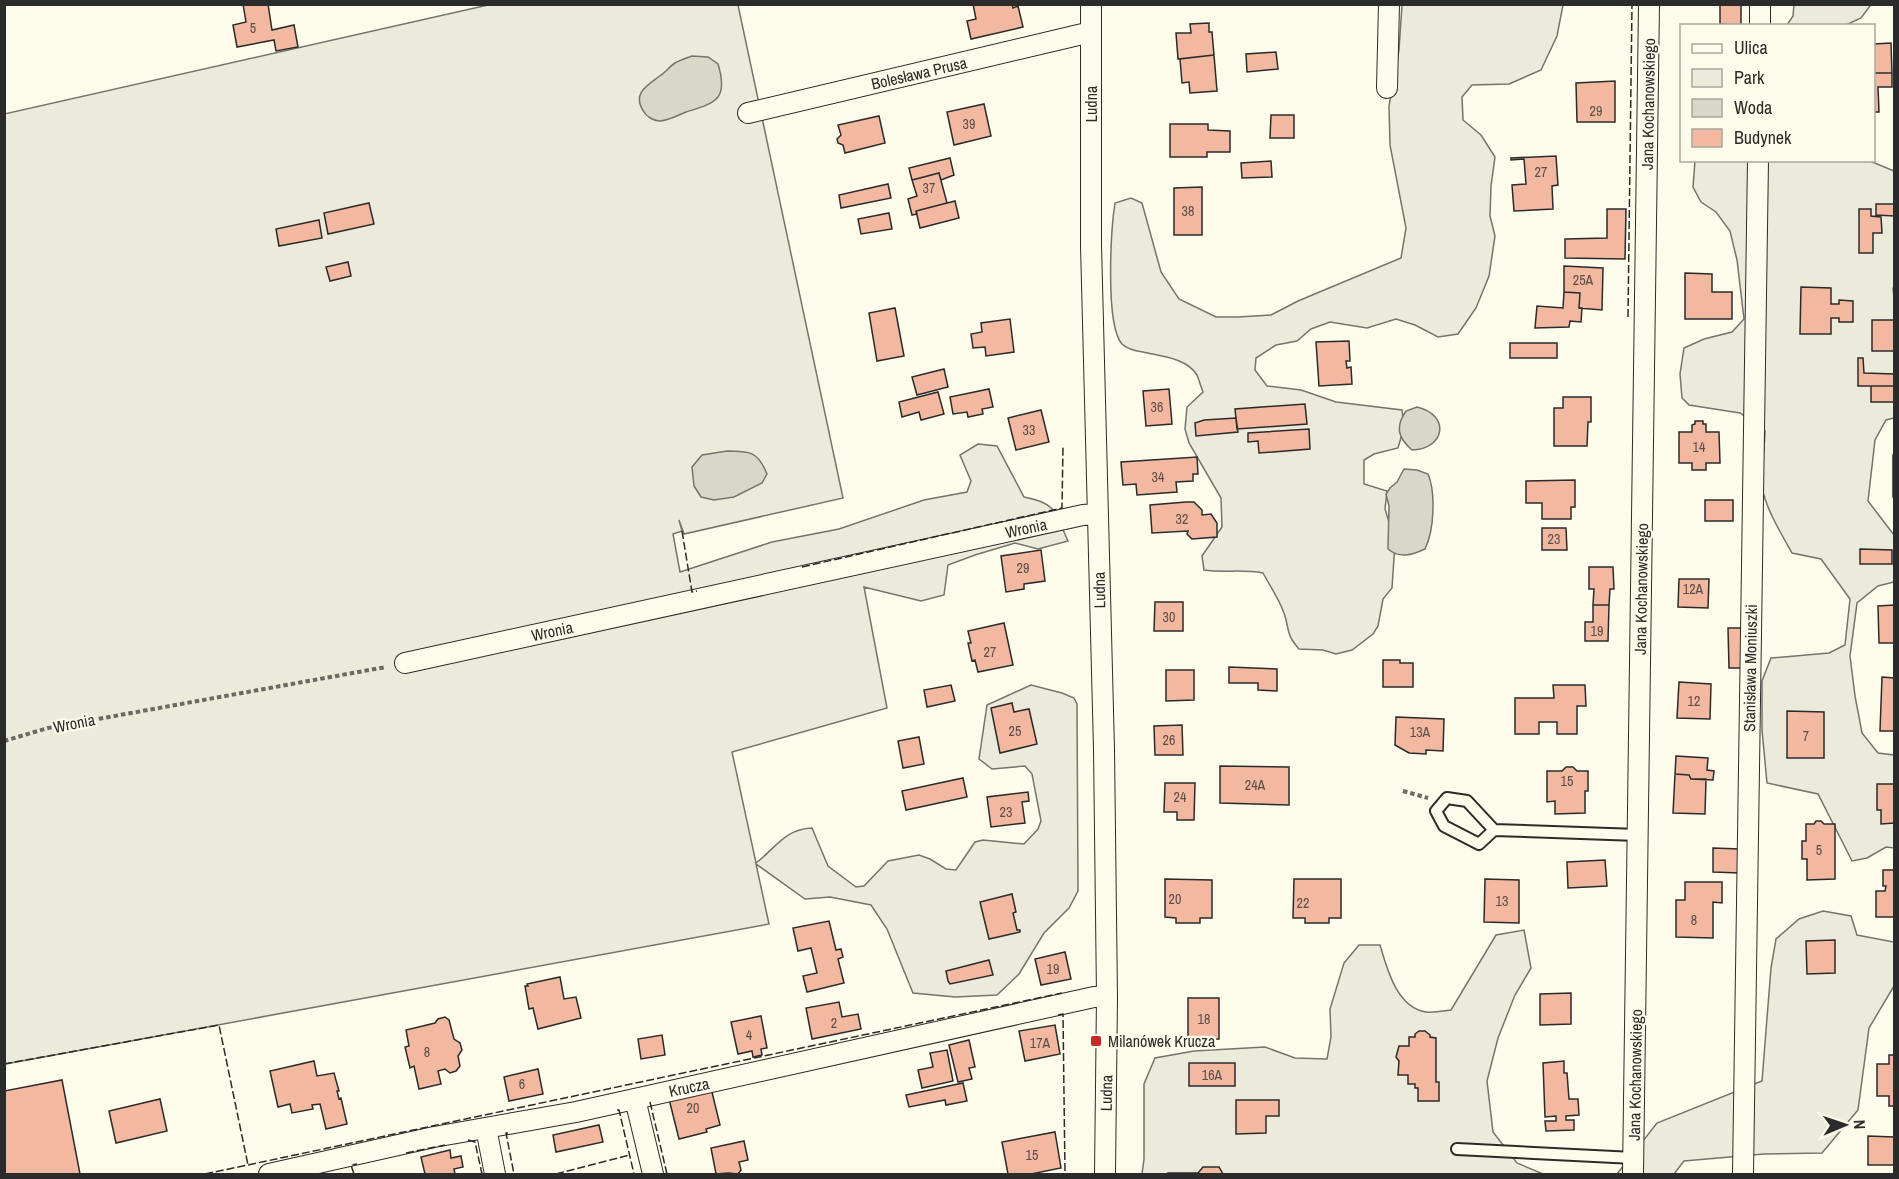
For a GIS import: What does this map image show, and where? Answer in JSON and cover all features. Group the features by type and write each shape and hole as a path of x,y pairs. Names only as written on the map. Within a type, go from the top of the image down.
{"street":[{"name":"Ludna","path":"1091,4 1091,245 1104,761 1107,997 1105,1174"},
{"path":"1387,88 1389,4"},
{"name":"Jana Kochanowskiego","path":"1633,1166 1649,4"},
{"path":"1760,4 1760,24"},
{"name":"Bolesława Prusa","path":"748,113 1091,32"},
{"name":"Stanisława Moniuszki","path":"1743,1174 1758,162"},
{"name":"Wronia","path":"405,663 1083,515 1097,514"},
{"name":"Krucza","path":"269,1174 434,1137 635,1099 1094,997 1107,997"},
{"path":"635,1099 653,1174"},
{"path":"486,1128 495,1174"}],"lane":[{"path":"1494,830 1467,801 1447,798 1436,812 1444,826 1479,844 1494,830 1638,835"},
{"path":"1457,1149 1633,1166"}],"path":[{"name":"Wronia","path":"4,741 48,728 405,663"},
{"path":"1403,791 1442,804"}],"green space":[{"path":"1870,4 1861,18 1848,24 1788,24 1793,16 1794,5"},
{"path":"488,5 738,5 843,498 684,534 679,520 682,531 673,534 680,572 772,542 839,529 924,500 967,492 971,481 960,455 978,444 997,446 1024,497 1043,502 1054,511 1068,541 1038,549 1015,543 948,565 944,595 921,601 864,587 887,708 732,752 756,863 787,836 802,829 812,828 828,866 856,887 864,886 888,861 919,855 946,869 956,870 975,842 983,840 1024,844 1038,829 1041,821 1032,774 1025,766 992,769 979,759 987,705 1031,685 1062,693 1074,698 1077,704 1078,891 1069,908 1044,933 1019,974 997,995 955,997 913,993 887,929 871,905 830,897 805,899 756,864 769,924 5,1064 4,114"},
{"path":"1402,5 1563,5 1557,36 1541,70 1509,84 1472,85 1462,97 1463,120 1481,135 1495,157 1490,216 1495,236 1489,276 1476,308 1458,334 1438,337 1415,325 1396,319 1367,328 1330,322 1311,329 1297,341 1276,345 1256,358 1255,370 1267,386 1301,390 1336,402 1402,410 1404,427 1398,448 1374,454 1364,460 1364,484 1387,491 1385,509 1395,542 1392,588 1383,599 1378,626 1373,634 1352,650 1336,654 1323,650 1299,649 1290,635 1282,608 1263,573 1204,570 1202,556 1222,527 1221,498 1189,443 1185,429 1187,407 1203,392 1197,375 1187,365 1173,359 1137,351 1122,344 1113,318 1111,298 1113,216 1115,203 1131,198 1142,203 1161,272 1179,299 1216,317 1271,315 1298,301 1401,258 1406,228 1390,145 1389,106 1399,50"},
{"path":"1695,162 1872,162 1894,171 1894,418 1886,420 1875,440 1868,501 1894,535 1894,582 1878,586 1857,603 1850,656 1862,733 1878,753 1894,755 1894,848 1886,847 1867,858 1852,861 1818,794 1767,783 1762,730 1762,681 1771,658 1829,653 1845,645 1850,599 1821,559 1792,553 1775,522 1762,488 1765,431 1740,413 1689,405 1682,398 1680,374 1684,348 1704,339 1732,332 1744,319 1737,260 1730,231 1716,212 1701,202 1693,187"},
{"path":"1823,911 1851,916 1857,935 1894,942 1894,986 1869,1028 1858,1110 1822,1153 1764,1154 1684,1161 1674,1174 1617,1174 1657,1123 1762,1081 1771,968 1776,939 1799,919"},
{"path":"1524,930 1531,968 1515,995 1498,1038 1487,1081 1493,1132 1517,1163 1543,1174 1142,1174 1144,1084 1155,1058 1194,1051 1265,1047 1295,1058 1327,1059 1331,1037 1330,1009 1344,963 1359,945 1380,945 1390,976 1401,995 1416,1009 1435,1012 1451,1010 1496,935"}],"water":[{"path":"692,56 708,57 718,64 722,85 717,98 705,106 666,120 657,121 648,117 639,100 643,90 673,64"},
{"path":"1417,407 1428,411 1435,417 1440,431 1431,444 1412,450 1401,437 1399,427 1406,411"},
{"path":"727,451 747,452 756,457 764,466 767,474 762,483 734,497 714,500 701,497 694,486 692,467 702,455"},
{"path":"1404,469 1428,474 1433,501 1432,522 1425,549 1406,555 1397,554 1388,549 1389,506 1386,494 1397,482"}],"building":[{"path":"243,4 268,4 272,30 294,25 298,47 276,51 274,40 237,47 233,25 246,22"},
{"path":"973,4 1012,4 1013,8 1018,6 1023,27 971,39 967,21 976,19"},
{"path":"1720,4 1741,4 1741,24 1720,24"},
{"path":"1209,23 1214,55 1178,59 1176,33 1191,33 1190,24"},
{"path":"1891,43 1892,73 1875,73 1875,44"},
{"path":"1276,52 1278,69 1247,72 1246,54"},
{"path":"1214,55 1217,91 1190,93 1189,82 1182,83 1180,59"},
{"path":"1875,73 1892,73 1892,87 1878,87 1879,112 1875,112"},
{"path":"1615,81 1615,122 1577,122 1576,83"},
{"path":"984,104 991,136 954,145 947,112"},
{"path":"1271,115 1294,115 1294,138 1270,138"},
{"path":"879,116 885,143 845,153 843,145 838,143 837,139 841,135 838,125"},
{"path":"1170,124 1208,124 1208,130 1230,131 1230,152 1207,152 1207,157 1170,157"},
{"path":"1556,156 1558,185 1552,186 1553,209 1514,211 1512,185 1526,184 1524,159 1511,160 1511,158"},
{"path":"950,158 954,175 941,180 939,173 912,180 909,168"},
{"path":"1271,161 1272,177 1242,178 1241,163"},
{"path":"939,173 947,203 916,211 917,214 912,215 908,199 917,196 912,180"},
{"path":"888,184 891,198 841,208 839,195"},
{"path":"1202,187 1202,235 1174,235 1174,188"},
{"path":"955,201 959,218 920,228 916,211"},
{"path":"369,203 374,224 328,234 324,213"},
{"path":"1876,204 1894,204 1894,216 1876,215"},
{"path":"1607,209 1626,209 1625,259 1565,258 1565,239 1607,238"},
{"path":"1859,209 1871,209 1871,216 1881,217 1882,233 1873,233 1873,253 1859,253"},
{"path":"889,213 892,229 861,234 858,219"},
{"path":"319,220 322,238 279,246 276,229"},
{"path":"348,262 351,276 330,281 326,267"},
{"path":"1564,266 1603,268 1602,310 1579,308 1580,293 1564,292"},
{"path":"1685,273 1712,274 1712,292 1732,292 1732,319 1685,319"},
{"path":"1801,287 1831,288 1831,304 1839,304 1839,300 1853,301 1853,322 1839,322 1839,318 1831,318 1831,334 1800,334"},
{"path":"1564,292 1580,293 1581,322 1570,321 1569,327 1535,328 1537,306 1563,308"},
{"path":"895,308 904,356 877,361 869,313"},
{"path":"1010,319 1014,352 986,356 985,347 973,348 971,334 982,332 981,323"},
{"path":"1872,320 1894,320 1894,351 1872,351"},
{"path":"1349,341 1350,361 1346,361 1347,368 1351,367 1352,384 1319,386 1316,342"},
{"path":"1510,343 1557,343 1557,358 1510,358"},
{"path":"1858,358 1863,358 1864,373 1894,374 1894,386 1858,386"},
{"path":"944,369 948,387 917,395 912,377"},
{"path":"1871,386 1894,386 1894,402 1871,402"},
{"path":"989,389 993,407 982,409 983,414 968,417 967,412 953,414 950,397"},
{"path":"1169,389 1172,424 1146,426 1143,391"},
{"path":"938,392 944,414 921,420 919,412 902,417 899,402"},
{"path":"1563,397 1591,397 1591,422 1588,422 1587,446 1554,446 1554,408 1563,408"},
{"path":"1305,404 1307,424 1237,429 1235,409"},
{"path":"1041,410 1049,442 1016,450 1008,418"},
{"path":"1236,418 1238,432 1196,436 1195,423 1204,420"},
{"path":"1695,421 1703,421 1703,424 1706,424 1706,432 1719,432 1720,463 1706,463 1706,470 1692,470 1692,463 1679,463 1679,432 1692,432 1692,425"},
{"path":"1309,429 1310,449 1259,453 1258,441 1248,442 1248,433"},
{"path":"1197,457 1198,474 1193,474 1193,481 1176,482 1177,492 1137,495 1136,484 1123,485 1121,462"},
{"path":"1575,480 1575,507 1571,507 1571,519 1542,519 1542,503 1526,503 1526,481"},
{"path":"1705,500 1733,500 1733,521 1705,521"},
{"path":"1194,502 1202,510 1202,515 1211,514 1217,523 1217,537 1192,539 1187,534 1188,531 1152,533 1150,505"},
{"path":"1542,528 1566,528 1567,550 1542,550"},
{"path":"1860,549 1892,550 1892,564 1860,564"},
{"path":"1041,550 1045,581 1024,584 1024,589 1006,592 1001,556"},
{"path":"1589,567 1613,567 1614,589 1610,589 1609,605 1593,605 1594,589 1589,589"},
{"path":"1679,579 1709,579 1708,608 1678,607"},
{"path":"1155,602 1183,602 1183,631 1154,631"},
{"path":"1593,605 1609,605 1608,641 1585,641 1585,622 1593,622"},
{"path":"1894,605 1894,643 1879,643 1878,606"},
{"path":"1004,623 1013,665 978,672 975,660 972,661 968,631"},
{"path":"1728,628 1745,628 1746,668 1729,668"},
{"path":"1383,660 1413,663 1413,687 1383,687"},
{"path":"1229,667 1277,669 1277,691 1258,690 1258,683 1229,683"},
{"path":"1166,670 1194,670 1194,700 1166,701"},
{"path":"1882,677 1894,678 1894,731 1880,731"},
{"path":"1679,682 1711,684 1710,719 1677,718"},
{"path":"951,685 955,701 927,707 924,690"},
{"path":"1553,685 1585,685 1586,706 1577,706 1577,734 1557,734 1557,722 1539,722 1539,734 1515,734 1515,698 1554,698"},
{"path":"1012,703 1014,712 1029,709 1037,744 1000,753 991,708"},
{"path":"1787,711 1824,712 1824,758 1787,758"},
{"path":"1396,717 1444,719 1443,751 1426,750 1426,754 1409,753 1395,745"},
{"path":"1182,725 1183,755 1155,755 1154,726"},
{"path":"919,737 924,764 903,768 898,741"},
{"path":"1676,756 1708,758 1707,770 1714,771 1713,780 1691,779 1689,775 1675,774"},
{"path":"1220,766 1289,767 1289,805 1220,803"},
{"path":"1566,767 1573,767 1577,771 1588,771 1585,813 1555,814 1555,801 1547,802 1547,771 1562,771"},
{"path":"1675,774 1689,775 1691,779 1706,779 1705,814 1673,813"},
{"path":"963,778 967,797 906,810 902,791"},
{"path":"1165,783 1195,783 1194,820 1177,820 1177,812 1164,812"},
{"path":"1877,784 1894,784 1894,823 1881,824 1881,810 1877,810"},
{"path":"1028,792 1029,801 1022,802 1025,823 991,827 987,797"},
{"path":"1816,821 1835,824 1835,879 1807,880 1807,859 1802,859 1802,841 1806,841 1806,824 1814,824"},
{"path":"1713,848 1740,849 1740,873 1713,872"},
{"path":"1605,860 1607,886 1568,888 1567,862"},
{"path":"1883,870 1894,870 1894,917 1876,917 1876,891 1885,891 1886,886 1883,886"},
{"path":"1165,879 1212,880 1212,918 1200,918 1200,923 1176,923 1176,918 1165,917"},
{"path":"1294,879 1341,879 1341,918 1329,918 1329,923 1305,923 1305,918 1293,918"},
{"path":"1485,879 1519,880 1519,923 1484,922"},
{"path":"1685,882 1722,882 1722,903 1713,902 1713,938 1676,937 1676,900 1685,900"},
{"path":"1012,894 1016,912 1013,913 1017,930 1020,932 989,939 980,902"},
{"path":"829,921 836,950 841,949 843,957 838,959 844,983 807,992 803,976 817,973 811,948 798,951 793,928"},
{"path":"1835,940 1835,973 1807,974 1806,941"},
{"path":"1065,952 1071,979 1041,985 1035,959"},
{"path":"989,960 993,975 950,984 948,981 946,971"},
{"path":"560,977 564,999 576,997 581,1018 538,1029 533,1008 529,1009 525,986"},
{"path":"1571,993 1571,1024 1540,1025 1540,994"},
{"path":"1188,998 1219,998 1219,1039 1188,1040"},
{"path":"839,1002 842,1017 858,1014 861,1029 812,1039 806,1008"},
{"path":"761,1016 767,1048 761,1049 762,1055 753,1057 752,1051 738,1054 731,1022"},
{"path":"445,1017 449,1020 454,1039 460,1043 462,1050 458,1056 460,1066 456,1071 450,1073 445,1069 438,1071 441,1084 419,1089 414,1066 410,1068 405,1047 409,1046 406,1030 435,1023 438,1019"},
{"path":"1055,1025 1060,1054 1025,1061 1019,1031"},
{"path":"1419,1031 1425,1031 1430,1037 1436,1038 1436,1082 1439,1082 1439,1101 1418,1101 1418,1088 1415,1088 1415,1084 1408,1084 1408,1075 1398,1075 1399,1061 1396,1057 1399,1046 1409,1046 1409,1037 1415,1037"},
{"path":"662,1035 665,1055 641,1059 638,1039"},
{"path":"969,1040 975,1067 969,1068 972,1079 958,1082 949,1045"},
{"path":"947,1050 953,1081 922,1088 918,1070 933,1067 930,1053"},
{"path":"1889,1055 1894,1055 1894,1106 1889,1106 1889,1096 1877,1096 1877,1064 1889,1064"},
{"path":"314,1061 317,1076 334,1073 347,1124 326,1129 320,1104 312,1105 313,1109 292,1113 290,1104 278,1107 270,1071"},
{"path":"1564,1061 1569,1099 1578,1099 1579,1115 1566,1116 1566,1120 1574,1120 1574,1130 1546,1131 1545,1121 1556,1121 1556,1116 1545,1117 1543,1063"},
{"path":"1189,1063 1235,1063 1235,1086 1189,1086"},
{"path":"538,1069 543,1094 509,1101 504,1077"},
{"path":"62,1080 80,1174 4,1174 4,1091"},
{"path":"963,1083 967,1101 946,1105 945,1100 909,1107 906,1095"},
{"path":"711,1088 720,1125 706,1129 707,1132 679,1139 669,1099"},
{"path":"160,1099 167,1131 116,1143 109,1111"},
{"path":"1236,1100 1279,1100 1279,1116 1266,1116 1266,1133 1236,1134"},
{"path":"599,1125 603,1142 556,1152 553,1135"},
{"path":"1055,1132 1061,1168 1031,1174 1008,1174 1002,1142"},
{"path":"1868,1136 1894,1137 1894,1165 1868,1165"},
{"path":"744,1141 748,1160 739,1162 741,1170 738,1174 716,1174 711,1148"},
{"path":"450,1150 451,1158 461,1156 463,1167 454,1169 455,1174 425,1174 421,1157"},
{"path":"1203,1167 1219,1167 1223,1174 1168,1174 1198,1173"}],"fence":[{"path":"1628,317 1632,4"},
{"path":"802,567 1062,508 1063,446"},
{"path":"682,531 692,592 697,591"},
{"path":"205,1174 1062,993"},
{"path":"1058,1015 1063,1014 1065,1174"},
{"path":"4,1064 219,1025 248,1165"},
{"path":"650,1102 667,1174"},
{"path":"617,1110 619,1110 634,1174"},
{"path":"508,1133 506,1133 514,1174"},
{"path":"468,1140 475,1142 482,1174"},
{"path":"406,1153 445,1145"},
{"path":"556,1174 630,1155"},
{"path":"354,1174 351,1165 357,1164"}],"place":[{"name":"Milanówek Krucza","path":"1096,1041"}]}
